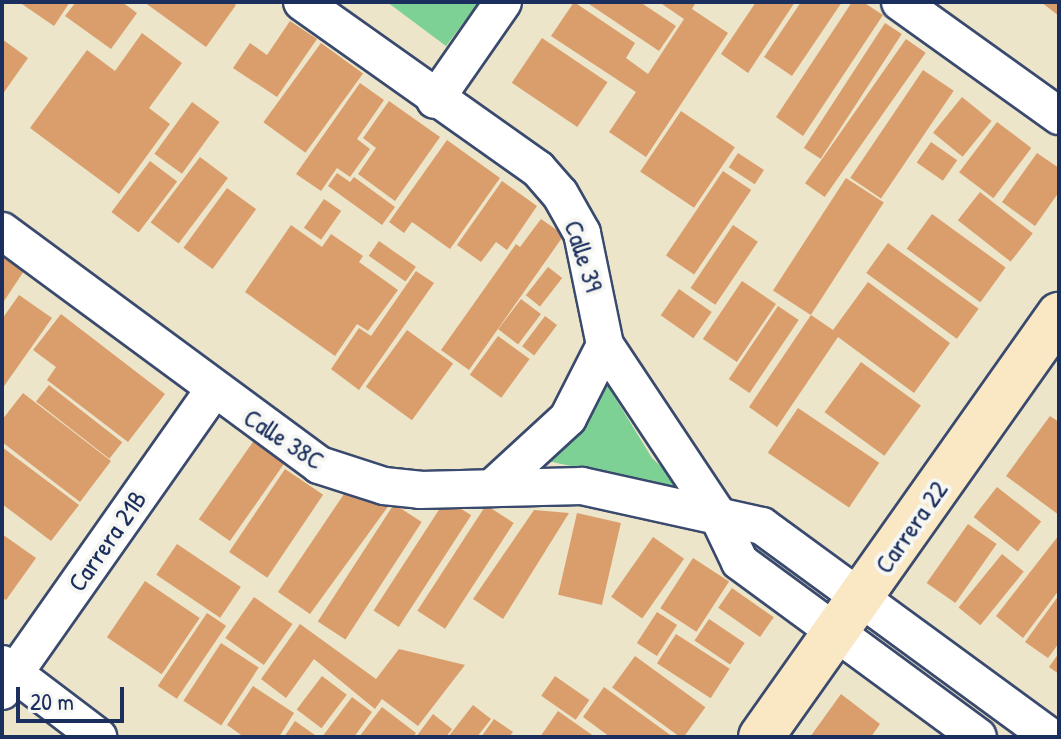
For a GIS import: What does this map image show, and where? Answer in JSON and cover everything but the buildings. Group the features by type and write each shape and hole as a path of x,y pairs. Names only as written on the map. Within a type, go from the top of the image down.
{"street":[{"name":"Calle 39","path":"302,2 435,100 538,169 560,194 592,264 605,345 716,512 740,562 978,737"},
{"path":"435,100 503,2"},
{"path":"900,2 1059,116"},
{"name":"Calle 38C","path":"2,231 213,391 319,465 351,477 420,490 582,486 716,512"},
{"name":"Carrera 22","path":"761,737 1059,315"},
{"path":"493,487 568,418 605,345"},
{"name":"Carrera 21B","path":"6,676 213,391"},
{"path":"716,512 762,526 862,596 1050,737"},
{"path":"6,676 98,737"}],"green space":[{"path":"387,2 479,2 446,46"},
{"path":"606,383 652,458 687,491 543,460"}]}
